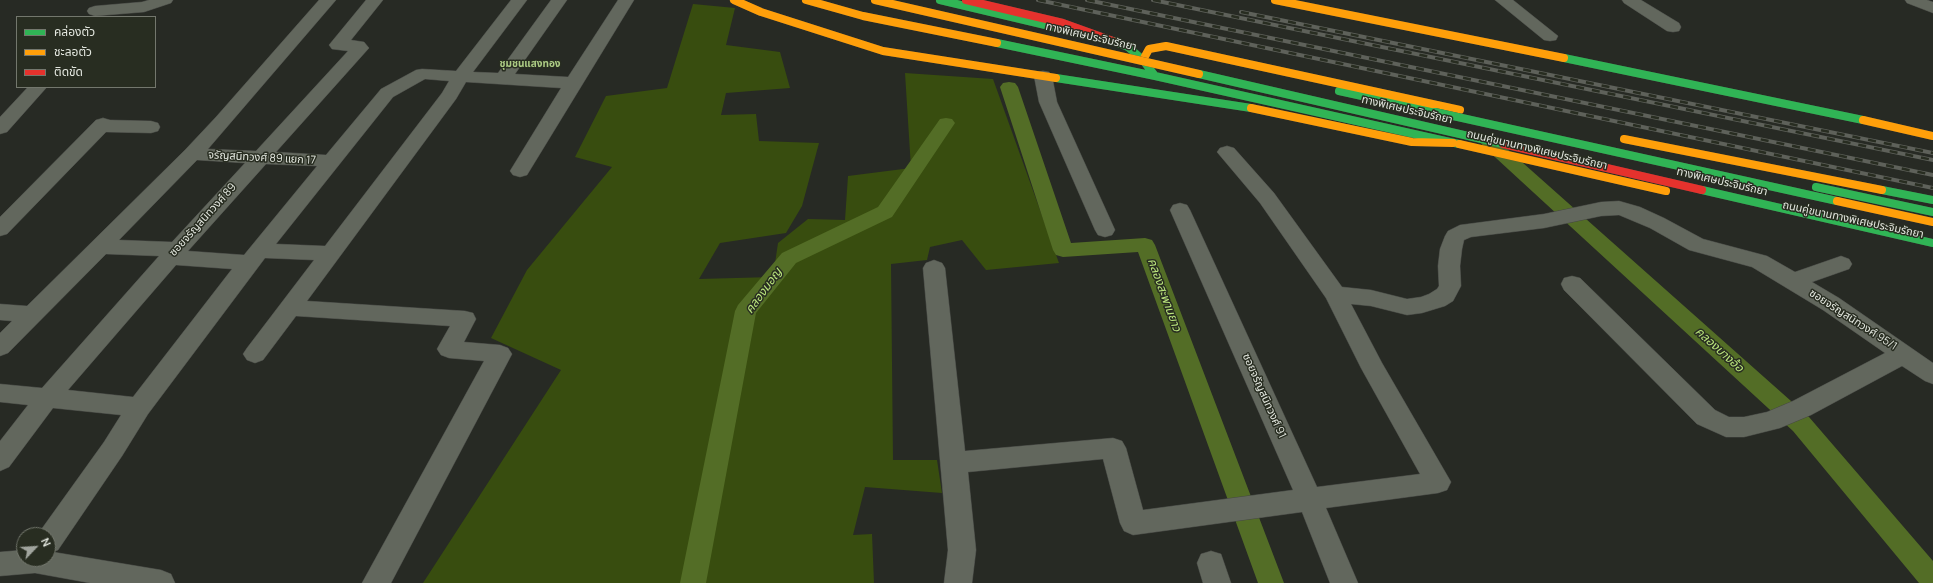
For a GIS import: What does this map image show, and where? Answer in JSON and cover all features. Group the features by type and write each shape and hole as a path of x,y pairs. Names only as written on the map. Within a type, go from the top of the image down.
{"main road":[{"path":"734,0 761,12 883,51 1245,107 1412,142 1453,143"},
{"name":"ถนนคู่ขนานทางพิเศษประจิมรัถยา","path":"806,0 863,16 1155,76 1933,250"},
{"name":"ทางพิเศษประจิมรัถยา","path":"875,0 1933,243"},
{"name":"ทางพิเศษประจิมรัถยา","path":"940,0 1049,27 1933,222"},
{"path":"966,0 1063,23 1128,47 1143,60 1155,76"},
{"path":"1276,0 1308,3 1766,98 1933,136"},
{"name":"ถนนคู่ขนานทางพิเศษประจิมรัถยา","path":"1143,60 1149,49 1166,46 1933,212"},
{"path":"1435,112 1504,117"},
{"path":"1614,137 1933,200"},
{"path":"1766,176 1778,216"}],"street":[{"path":"96,9 144,7 165,0"},
{"path":"0,347 192,154 223,121 328,0"},
{"name":"ซอยจรัญสนิทวงศ์ 89","path":"0,460 48,397 173,254 360,48 358,46 338,45 375,0"},
{"path":"255,354 450,95 461,76 519,0"},
{"path":"503,79 559,0"},
{"path":"520,171 572,83 626,0"},
{"path":"1503,0 1550,36"},
{"path":"1630,0 1673,27"},
{"path":"1913,0 1933,8"},
{"path":"56,531 113,449 139,407 254,256 387,92 422,74 572,83"},
{"path":"1043,76 1048,102 1105,230"},
{"path":"0,128 37,88"},
{"path":"0,230 102,125 151,127"},
{"path":"954,463 1113,448 1133,523 1438,482 1373,368 1335,294 1267,198 1227,152"},
{"name":"จรัญสนิทวงศ์ 89 แยก 17","path":"192,154 331,161"},
{"name":"ซอยจรัญสนิทวงศ์ 95/1","path":"1335,294 1371,298 1407,307 1422,306 1445,295 1450,286 1449,266 1451,248 1455,236 1467,230 1544,221 1584,214 1601,209 1619,208 1657,223 1696,245 1753,260 1770,267 1933,374"},
{"name":"ซอยจรัญสนิทวงศ์ 91","path":"1180,210 1302,501 1344,583"},
{"path":"101,246 173,254 254,256 331,254"},
{"path":"1792,281 1841,264"},
{"path":"934,268 962,550 958,583"},
{"path":"1572,284 1706,417 1726,427 1744,427 1771,421 1802,408 1904,354"},
{"path":"291,308 465,319 449,349 500,354 376,583"},
{"path":"0,312 32,315"},
{"path":"0,393 139,407"},
{"path":"56,558 161,583"},
{"path":"0,564 16,560"}],"green space":[{"path":"693,4 735,8 726,45 780,52 790,88 726,93 721,115 756,114 759,141 819,143 802,206 786,233 720,243 699,279 773,277 778,243 808,219 845,220 848,176 911,168 905,73 993,79 1059,263 986,270 962,240 930,247 927,260 891,264 893,460 937,460 942,493 865,487 853,535 872,534 874,583 423,583 561,370 491,338 527,270 612,167 575,157 606,96 667,88"}],"waterway":[{"name":"คลองสะพานยาว","path":"1009,87 1063,250 1145,245 1271,583"},
{"name":"คลองมอญ","path":"693,583 746,311 789,258 885,212 946,123"},
{"name":"คลองบางอ้อ","path":"1490,143 1801,424 1933,580"}],"railway":[{"path":"1038,0 1933,188"},
{"path":"1087,0 1933,175"},
{"path":"1153,0 1933,160"},
{"path":"1241,12 1933,153"}],"traffic: fast":[{"path":"940,0 1104,39"},
{"path":"1113,41 1128,47 1143,60 1155,76 1459,144"},
{"path":"997,43 1155,76"},
{"path":"1564,58 1863,120"},
{"path":"1199,74 1503,144"},
{"path":"1056,78 1251,108"},
{"path":"1339,91 1435,112"},
{"path":"1435,112 1837,201"},
{"path":"1816,187 1933,212"},
{"path":"1702,190 1933,243"},
{"path":"1882,190 1933,200"}],"traffic: slow":[{"path":"734,0 761,12 883,51 1056,78"},
{"path":"806,0 863,16 997,43"},
{"path":"875,0 1199,74"},
{"path":"1275,0 1564,58"},
{"path":"1143,60 1149,49 1166,46 1460,110"},
{"path":"1251,108 1412,142 1453,143"},
{"path":"1863,120 1933,136"},
{"path":"1624,139 1882,190"},
{"path":"1459,144 1666,191"},
{"path":"1837,201 1933,222"}],"traffic: jam":[{"path":"966,0 1063,23 1113,41"},
{"path":"1503,144 1702,190"}],"district":[{"name":"ชุมชนแสงทอง","path":"530,64"}]}
